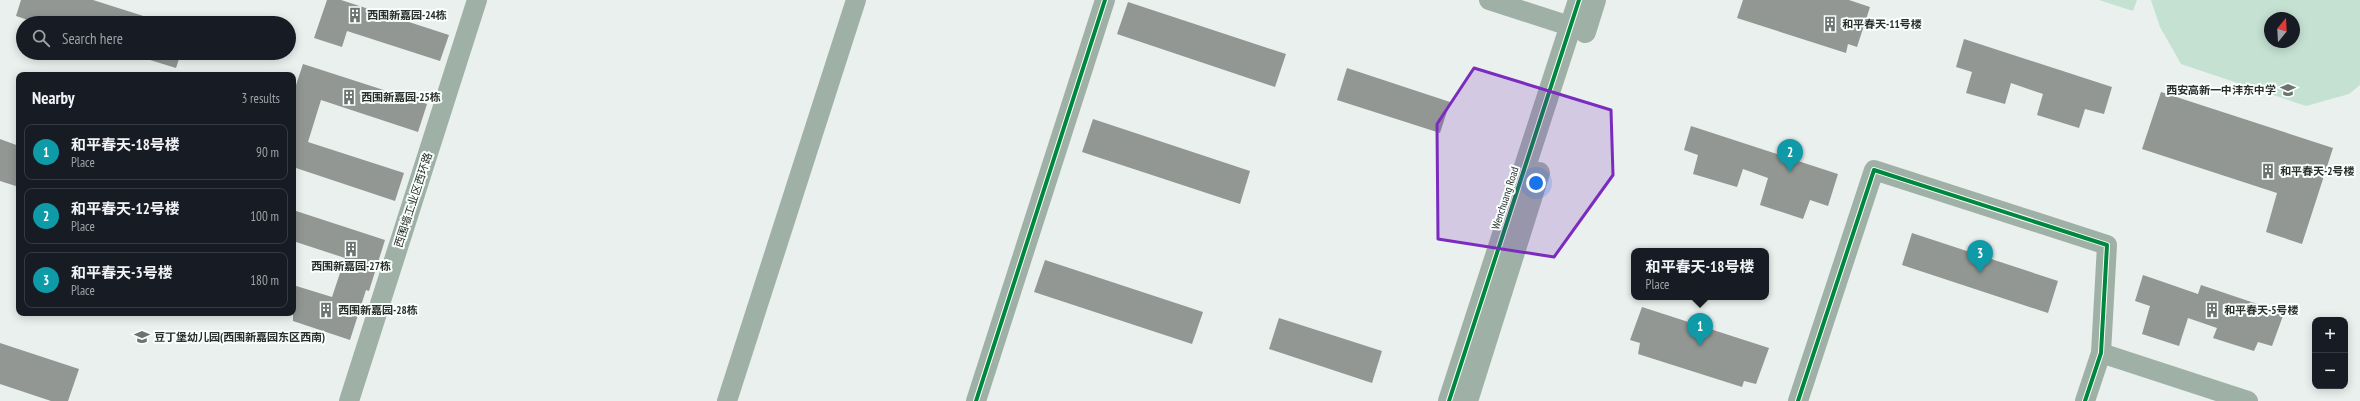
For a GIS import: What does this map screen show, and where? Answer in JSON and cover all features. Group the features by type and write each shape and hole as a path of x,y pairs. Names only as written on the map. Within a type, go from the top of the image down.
{"street":[{"name":"西围墙工业区西环路","path":"349,401 477,0"},
{"path":"727,401 856,0"},
{"path":"976,401 1105,0"},
{"path":"1489,0 1578,29"},
{"name":"Wenchuang Road","path":"1467,401 1578,29 1579,0"},
{"name":"Wenchuang Road","path":"1449,401 1578,29 1595,0"},
{"path":"1798,401 1874,170 2107,245 2101,353 2085,401"},
{"path":"2101,353 2248,401"}],"highlighted area":[{"path":"1474,68 1611,110 1613,175 1554,257 1438,239 1437,124"}],"green space":[{"path":"2099,0 2137,0 2133,11"},
{"path":"2151,0 2360,0 2360,85 2349,94 2306,106 2181,64 2160,27"}],"building":[{"path":"21,0 93,0 143,16 16,16"},
{"name":"西围新嘉园-24栋","path":"327,0 341,0 449,35 440,61 347,31 342,47 314,38"},
{"name":"和平春天-11号楼","path":"1743,0 1849,0 1870,7 1857,47 1848,44 1846,53 1737,18"},
{"path":"1128,2 1286,54 1275,87 1117,34"},
{"path":"1964,39 2112,87 2104,114 2085,109 2079,128 2037,115 2043,94 2011,83 2005,104 1966,93 1972,72 1956,67"},
{"path":"150,60 179,60 176,68"},
{"path":"303,64 427,104 418,132 321,100 308,142 404,173 395,201 296,168 296,85"},
{"path":"1347,68 1450,102 1440,133 1337,100"},
{"name":"和平春天-2号楼","path":"2161,92 2333,148 2302,244 2266,232 2277,193 2142,149"},
{"path":"1093,119 1250,171 1240,204 1082,152"},
{"path":"1691,126 1838,174 1828,206 1810,200 1803,219 1760,205 1768,178 1743,169 1737,187 1693,174 1698,155 1684,150"},
{"path":"0,139 16,145 16,186 0,181"},
{"path":"296,211 385,240 369,291 366,290 350,340 293,321 293,316 296,316 296,286 332,297 345,258 296,242"},
{"path":"1912,233 2058,281 2048,313 1902,265"},
{"path":"1045,260 1203,312 1192,344 1034,292"},
{"name":"和平春天-5号楼","path":"2143,275 2198,294 2201,285 2284,313 2272,346 2258,342 2254,351 2213,338 2217,328 2188,318 2179,346 2142,334 2150,306 2135,301"},
{"path":"1642,307 1769,348 1756,384 1744,381 1742,387 1638,354 1640,343 1630,340"},
{"path":"1279,318 1382,351 1372,383 1269,349"},
{"path":"0,343 79,369 68,401 51,401 0,384"}],"cycle path":[{"path":"976,401 1105,0"},
{"path":"1449,401 1579,0"},
{"path":"1798,401 1874,170 2107,245 2101,353 2085,401"}],"place":[{"name":"西围新嘉园-24栋","path":"355,15"},
{"name":"和平春天-11号楼","path":"1830,24"},
{"name":"西安高新一中沣东中学","path":"2288,90"},
{"name":"西围新嘉园-25栋","path":"349,97"},
{"name":"和平春天-2号楼","path":"2268,171"},
{"name":"和平春天-12号楼","path":"1790,172"},
{"name":"西围新嘉园-27栋","path":"351,249"},
{"name":"和平春天-3号楼","path":"1980,273"},
{"name":"西围新嘉园-28栋","path":"326,310"},
{"name":"和平春天-5号楼","path":"2212,310"},
{"name":"豆丁堡幼儿园(西围新嘉园东区西南)","path":"142,337"},
{"name":"和平春天-18号楼","path":"1700,346"}]}
